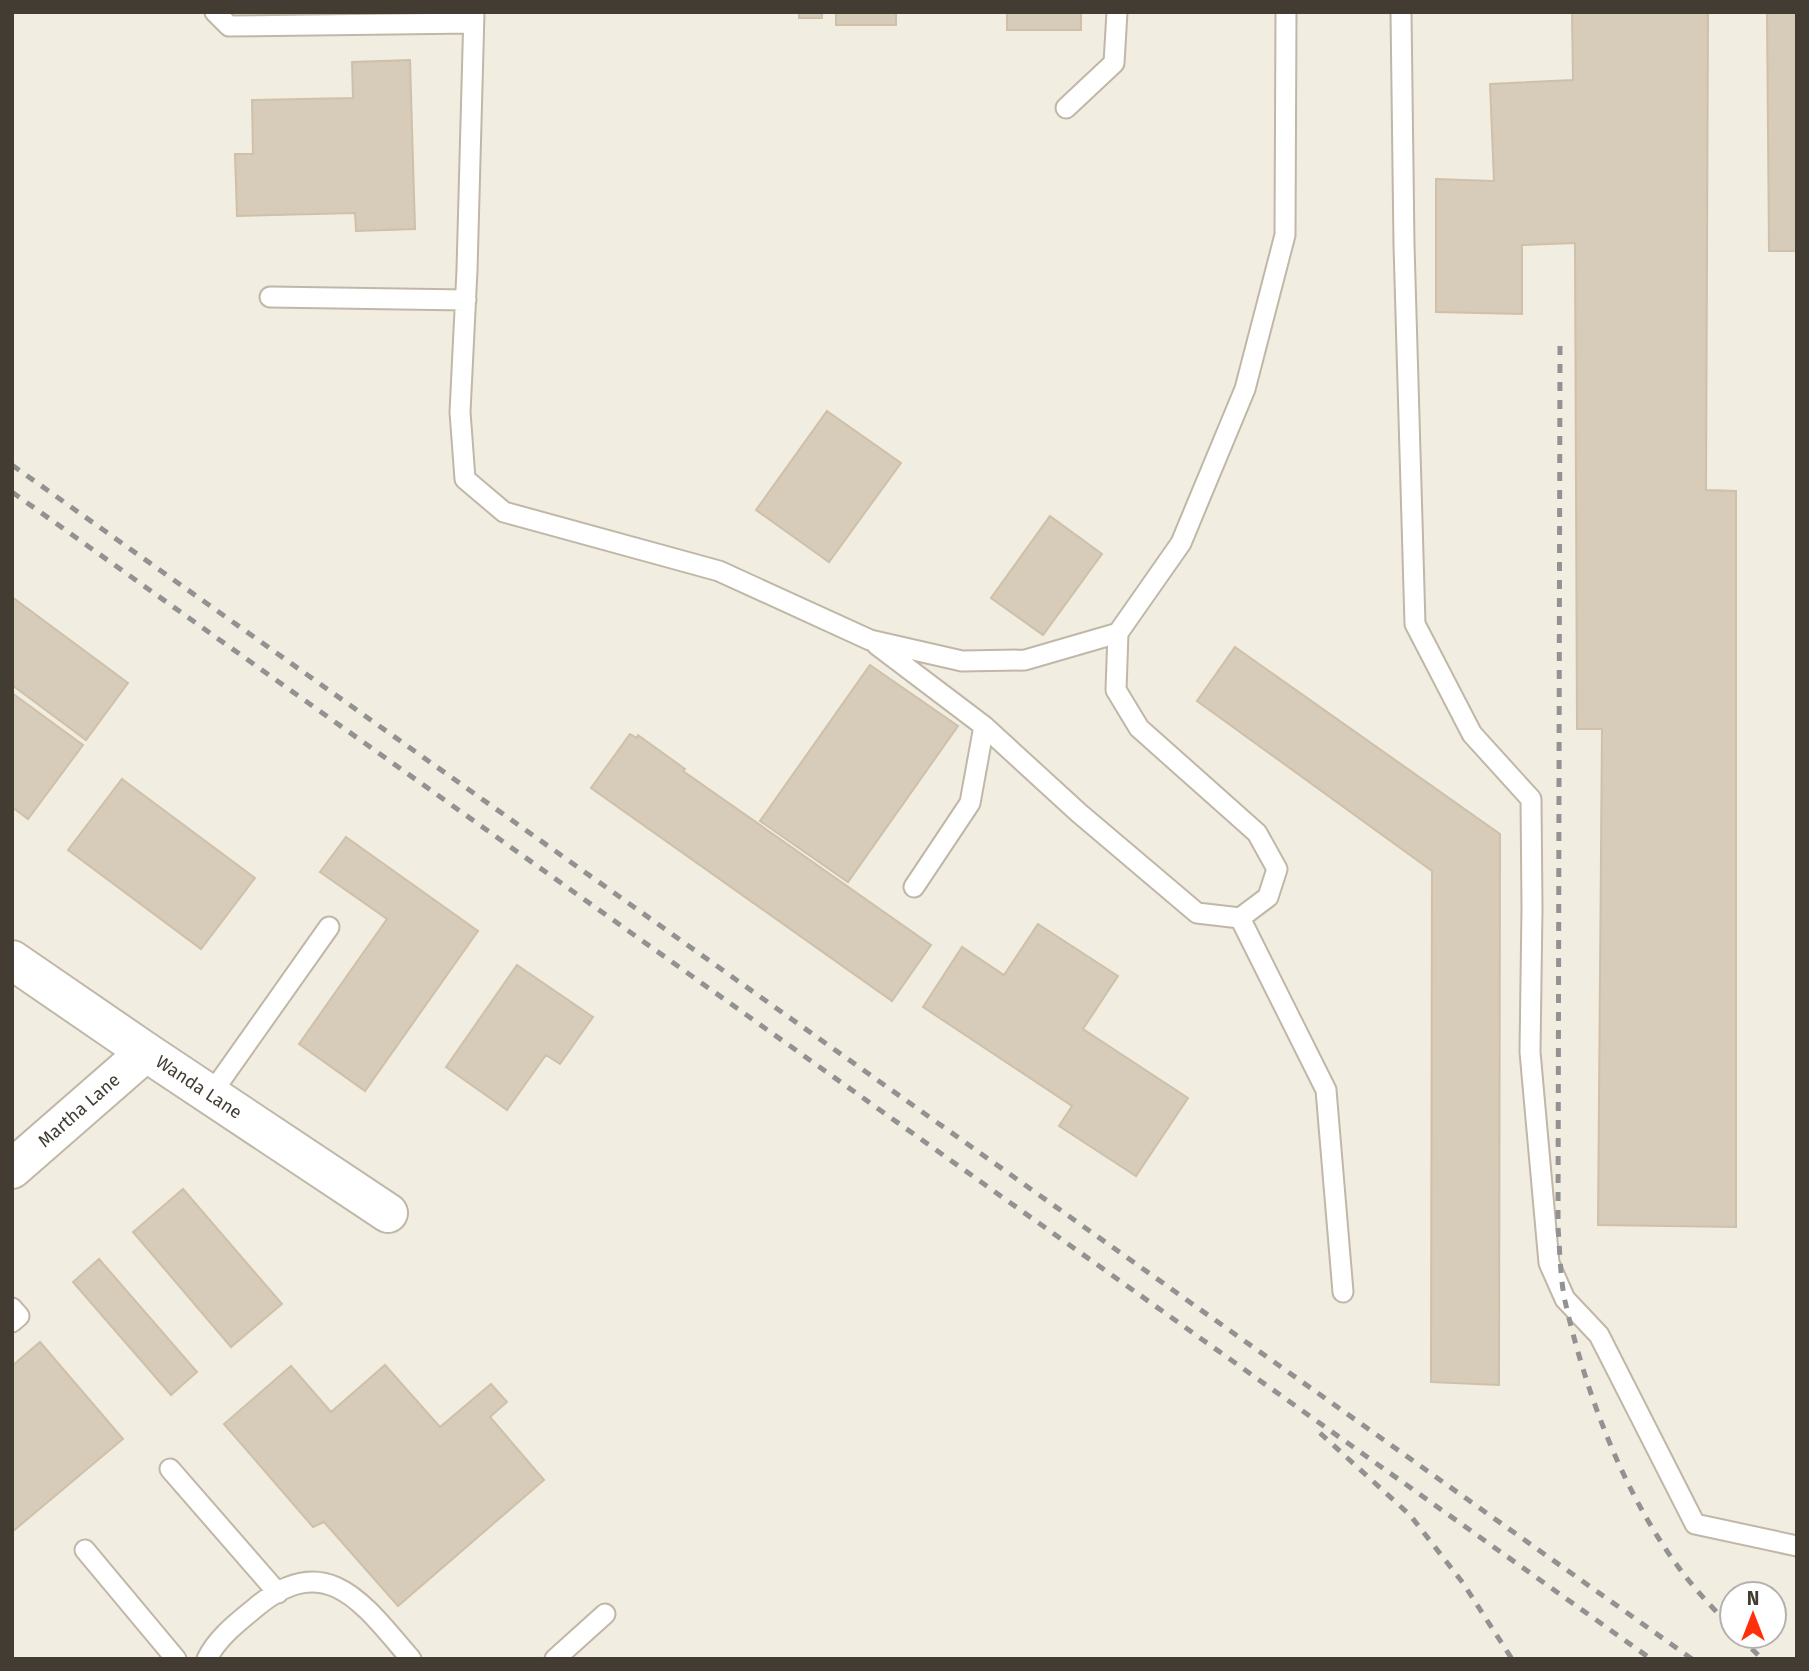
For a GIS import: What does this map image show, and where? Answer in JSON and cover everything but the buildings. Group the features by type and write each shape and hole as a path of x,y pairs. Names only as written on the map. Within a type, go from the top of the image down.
{"street":[{"name":"Wanda Lane","path":"12,960 388,1213"},
{"name":"Martha Lane","path":"12,1169 146,1052"}],"lane":[{"path":"215,12 229,26 474,18 460,412 465,479 504,512 719,572 870,640 961,661 1025,660 1118,634"},
{"path":"1066,108 1114,63 1117,12"},
{"path":"870,640 984,726 1079,813 1197,913 1240,918 1268,897 1277,869 1257,833 1139,727 1116,691 1118,634 1181,543 1245,389 1285,235 1286,12"},
{"path":"1401,12 1404,245 1415,624 1472,734 1531,799 1530,1052 1549,1263 1565,1299 1599,1335 1695,1524 1797,1546"},
{"path":"270,296 466,300"},
{"path":"914,887 970,803 984,726"},
{"path":"1240,918 1326,1090 1343,1292"},
{"path":"211,1094 329,927"},
{"path":"12,1308 19,1316 12,1322"},
{"path":"170,1469 278,1592"},
{"path":"86,1550 176,1659"},
{"path":"207,1659 211,1650 229,1630 264,1600 294,1585 312,1580 334,1585 352,1595 411,1659"},
{"path":"555,1659 605,1614"}],"railway":[{"path":"1560,346 1558,1227 1562,1283 1584,1373 1627,1481 1664,1547 1691,1584 1718,1614"},
{"path":"12,465 1692,1659"},
{"path":"12,492 1651,1659"},
{"path":"1320,1433 1410,1515 1463,1583 1512,1659"},
{"path":"1753,1650 1762,1659"}]}
